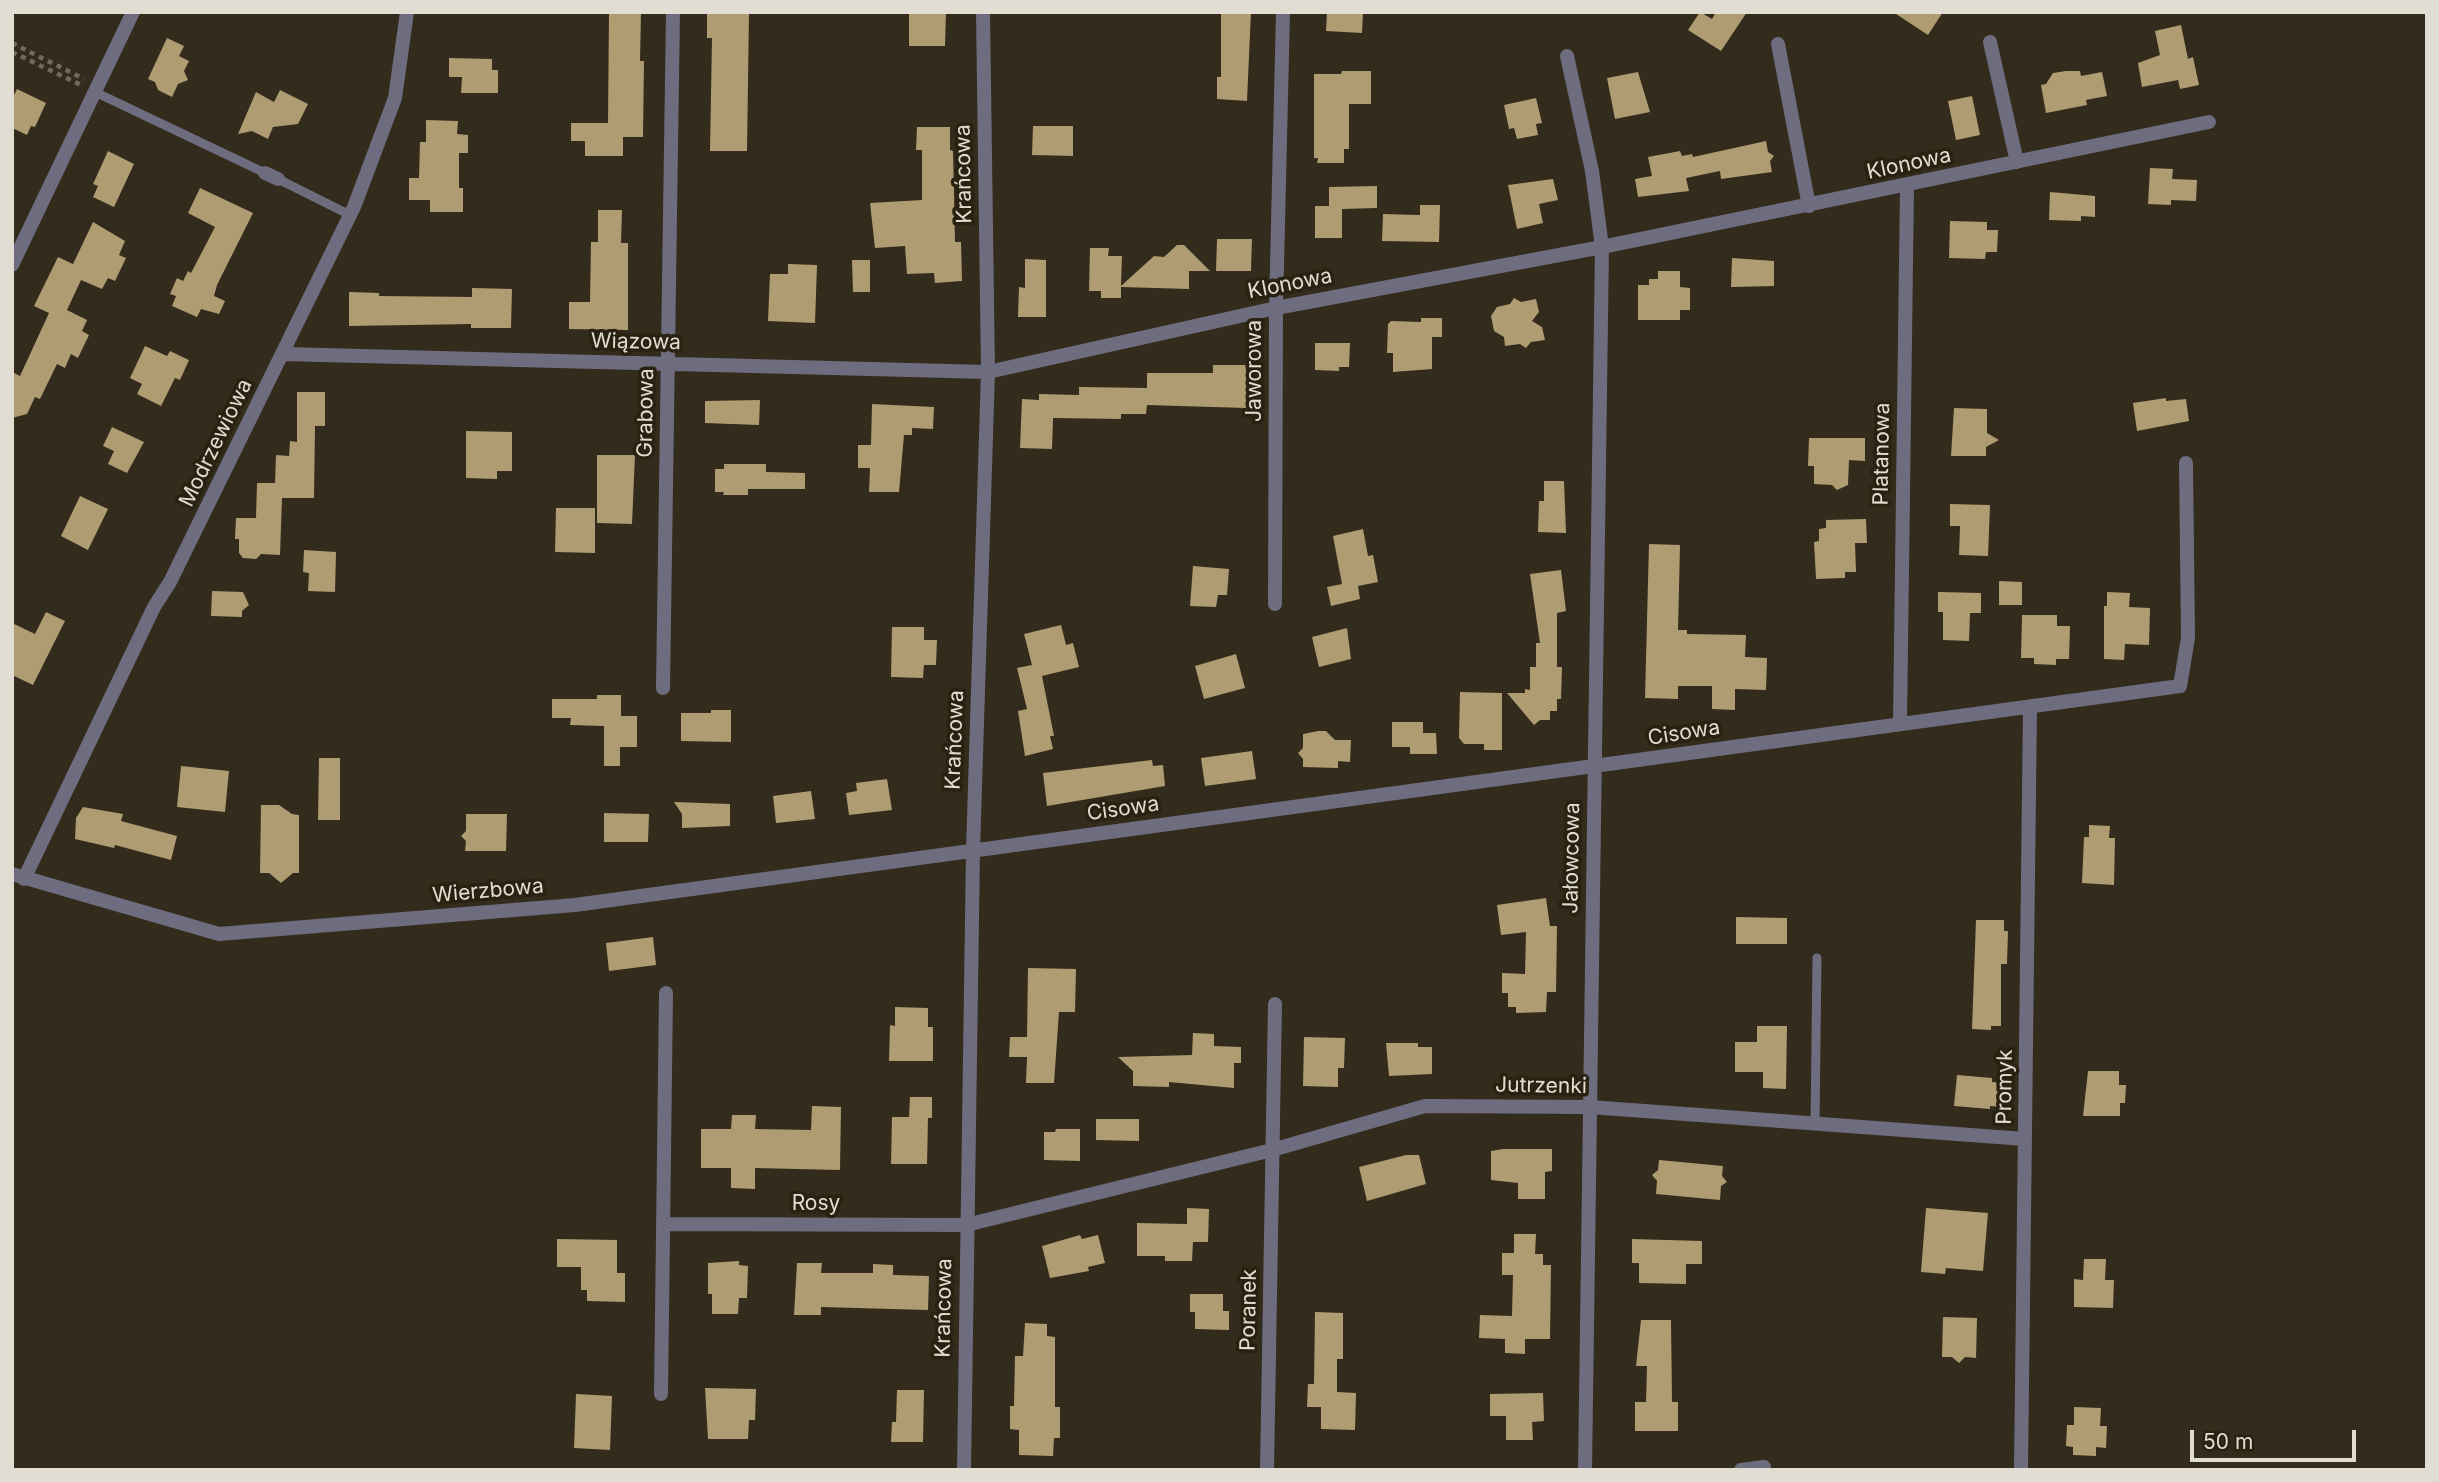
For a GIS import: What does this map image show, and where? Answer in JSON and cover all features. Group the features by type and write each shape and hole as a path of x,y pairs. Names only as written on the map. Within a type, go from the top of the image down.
{"street":[{"path":"12,265 133,12"},
{"name":"Modrzewiowa","path":"18,876 170,582 350,215 396,98 407,35 407,12"},
{"name":"Grabowa","path":"663,688 673,12"},
{"name":"Krańcowa","path":"964,1470 972,850 988,372 983,12"},
{"name":"Jaworowa","path":"1275,604 1276,307 1283,12"},
{"path":"1990,42 2017,162"},
{"path":"1778,44 1809,206"},
{"path":"1567,56 1592,170 1602,247"},
{"name":"Klonowa","path":"988,372 1276,307 1809,206 2209,122"},
{"name":"Platanowa","path":"1900,722 1907,186"},
{"name":"Jałowcowa","path":"1585,1470 1602,247"},
{"name":"Wiązowa","path":"283,354 988,372"},
{"name":"Cisowa","path":"972,850 1595,768 1900,722 2180,686 2188,638 2186,463"},
{"name":"Promyk","path":"2021,1470 2030,706"},
{"name":"Wierzbowa","path":"18,876 219,934 575,905 972,850"},
{"path":"661,1394 666,993"},
{"path":"1272,1150 1275,1004"},
{"name":"Jutrzenki","path":"966,1225 1272,1150 1425,1106 1590,1107 2025,1139"},
{"name":"Poranek","path":"1267,1470 1272,1150"},
{"name":"Rosy","path":"664,1224 966,1225"},
{"path":"1741,1470 1763,1467"}],"lane":[{"path":"96,88 350,215"},
{"path":"1815,1124 1817,958"}],"path":[{"path":"12,43 96,88"},
{"path":"12,52 96,88"}],"building":[{"path":"609,12 641,12 640,61 644,61 643,137 623,137 623,156 585,156 585,141 571,141 571,123 608,123"},
{"path":"707,12 749,12 747,151 710,151 712,38 707,38"},
{"path":"909,12 946,12 945,46 909,46"},
{"path":"1221,12 1251,12 1247,101 1217,99 1217,77 1221,77"},
{"path":"1327,12 1363,12 1362,33 1326,31"},
{"path":"1700,12 1712,19 1716,12 1747,12 1721,51 1688,30"},
{"path":"1893,12 1943,12 1928,35"},
{"path":"2181,25 2188,59 2193,57 2199,85 2180,89 2178,80 2142,87 2138,63 2160,55 2155,31"},
{"path":"167,38 184,46 179,56 189,61 184,71 188,80 178,84 172,97 158,90 155,82 148,79"},
{"path":"449,58 492,59 492,70 498,70 498,93 461,93 462,77 449,77"},
{"path":"1342,71 1371,71 1371,104 1349,104 1349,149 1344,149 1344,163 1317,163 1318,158 1314,158 1314,74 1341,74"},
{"path":"2080,71 2081,76 2102,72 2107,96 2086,100 2087,105 2046,113 2041,85 2046,84 2053,73"},
{"path":"1638,72 1650,112 1615,119 1607,78"},
{"path":"17,89 46,103 35,127 31,126 27,135 12,128 12,99"},
{"path":"280,90 308,104 298,124 273,127 268,139 252,131 238,134 256,92 274,102"},
{"path":"1972,96 1980,135 1956,140 1948,101"},
{"path":"1536,98 1542,123 1536,124 1538,135 1517,139 1514,128 1509,129 1504,105"},
{"path":"426,120 458,121 457,134 468,135 468,153 459,153 459,188 463,188 463,212 430,212 430,200 409,200 409,178 419,178 420,142 426,142"},
{"path":"1033,126 1073,126 1073,156 1032,155"},
{"path":"917,127 950,127 955,242 961,242 962,281 935,283 934,273 907,274 905,246 875,248 870,203 922,200 922,150 916,150"},
{"path":"1766,141 1768,152 1774,156 1770,161 1772,172 1721,179 1720,171 1686,178 1689,191 1638,197 1635,179 1652,176 1648,157 1680,151 1682,156 1692,154 1693,157"},
{"path":"108,151 134,164 114,207 93,197 98,186 93,184"},
{"path":"2150,168 2173,169 2172,179 2197,180 2196,201 2171,200 2171,205 2148,204"},
{"path":"1553,179 1558,200 1539,204 1543,223 1517,229 1508,185"},
{"path":"1377,186 1377,208 1342,209 1342,238 1315,238 1315,206 1329,206 1329,187"},
{"path":"200,188 253,213 217,285 214,296 225,301 219,314 201,309 197,317 172,306 176,296 170,294 177,278 183,281 188,271 191,273 215,227 188,213"},
{"path":"2050,192 2095,196 2095,217 2081,216 2081,221 2049,220"},
{"path":"1420,205 1440,205 1439,242 1382,241 1383,214 1420,215"},
{"path":"598,210 622,210 621,243 628,243 628,330 569,329 569,302 590,302 591,242 598,242"},
{"path":"1950,221 1987,222 1987,230 1998,230 1997,252 1986,252 1985,259 1949,258"},
{"path":"93,222 125,241 119,255 126,258 115,281 108,278 102,289 81,280 67,310 87,320 82,331 89,335 78,358 71,354 65,368 57,364 40,399 35,397 27,414 12,418 12,372 20,376 49,313 34,306 58,257 73,264"},
{"path":"1217,239 1252,239 1251,271 1216,271"},
{"path":"1177,245 1184,245 1210,271 1189,271 1189,289 1121,287 1121,298 1101,298 1101,291 1089,291 1090,248 1109,248 1108,256 1122,256 1121,286 1154,256 1164,257"},
{"path":"1732,258 1774,261 1774,286 1731,287"},
{"path":"1025,259 1046,260 1046,317 1018,317 1019,287 1025,288"},
{"path":"852,260 870,260 870,292 853,292"},
{"path":"788,264 817,265 815,323 768,321 770,274 788,274"},
{"path":"1658,271 1680,271 1680,287 1690,288 1690,310 1680,310 1680,320 1638,320 1638,285 1649,285 1649,279 1658,279"},
{"path":"472,288 512,289 511,328 471,328 471,324 349,326 349,292 379,293 379,296 472,297"},
{"path":"1514,298 1521,302 1536,299 1539,312 1532,321 1542,327 1545,340 1531,342 1526,348 1520,344 1505,346 1504,337 1494,331 1491,316 1497,307 1510,304"},
{"path":"1421,318 1442,318 1442,337 1432,337 1432,369 1393,372 1393,353 1387,353 1388,324 1391,321 1421,322"},
{"path":"1315,343 1350,343 1349,367 1339,367 1339,371 1315,370"},
{"path":"145,346 167,356 170,351 189,360 180,380 175,378 161,406 137,394 142,384 130,378"},
{"path":"1213,365 1246,365 1246,408 1147,405 1146,414 1121,414 1121,419 1053,418 1052,449 1020,448 1022,399 1039,400 1039,394 1079,395 1079,387 1147,388 1147,373 1213,373"},
{"path":"297,392 325,392 325,426 315,426 314,498 282,498 280,555 261,554 256,559 243,558 239,553 239,539 235,539 236,518 256,518 257,483 275,483 276,455 289,456 290,441 297,442"},
{"path":"2166,398 2166,401 2186,399 2189,421 2137,431 2133,403"},
{"path":"760,400 759,425 705,423 705,401"},
{"path":"872,404 934,407 933,429 912,428 912,435 904,435 899,492 869,492 870,468 858,468 858,445 871,445"},
{"path":"1954,408 1987,409 1987,433 1999,440 1986,447 1986,456 1951,456"},
{"path":"112,427 144,442 127,473 108,464 114,451 103,446"},
{"path":"466,431 512,432 512,471 497,471 497,479 466,478"},
{"path":"1809,438 1865,438 1865,461 1849,460 1848,485 1837,490 1832,485 1814,484 1814,466 1808,466"},
{"path":"597,455 635,455 632,524 597,523"},
{"path":"724,464 766,464 766,472 805,473 805,489 748,489 748,495 723,495 724,492 715,492 715,469 724,469"},
{"path":"1544,481 1564,481 1566,533 1538,532 1539,501 1544,501"},
{"path":"80,496 108,509 88,550 61,536"},
{"path":"1950,504 1990,505 1988,556 1959,555 1960,526 1950,526"},
{"path":"556,508 595,508 595,553 555,552"},
{"path":"1866,519 1867,543 1855,543 1856,572 1845,572 1845,578 1816,579 1814,542 1819,541 1819,529 1826,528 1826,520"},
{"path":"1363,529 1368,556 1373,555 1378,582 1358,586 1360,599 1331,606 1327,587 1342,584 1333,536"},
{"path":"1649,544 1680,545 1678,630 1687,630 1687,634 1746,635 1745,657 1767,658 1766,690 1735,689 1735,710 1712,709 1712,686 1678,686 1678,699 1645,698"},
{"path":"304,550 336,552 335,592 308,591 309,573 303,572"},
{"path":"1193,566 1229,569 1227,595 1218,595 1216,607 1190,606"},
{"path":"1561,570 1566,611 1557,613 1557,667 1562,667 1561,699 1557,699 1557,711 1550,711 1550,720 1540,720 1534,725 1507,693 1525,693 1525,689 1530,690 1530,667 1536,667 1536,643 1540,643 1530,574"},
{"path":"1999,581 2022,582 2022,605 1999,605"},
{"path":"212,591 243,592 249,605 242,611 242,617 211,616"},
{"path":"1938,592 1981,593 1981,613 1970,613 1969,641 1943,640 1943,612 1938,612"},
{"path":"2107,592 2130,593 2129,607 2150,608 2149,645 2125,644 2124,660 2104,659 2104,606 2107,606"},
{"path":"46,612 65,621 33,685 12,675 12,623 35,634"},
{"path":"2022,615 2057,615 2057,626 2070,626 2069,659 2056,659 2056,665 2034,664 2034,658 2021,658"},
{"path":"1061,625 1066,645 1073,643 1079,667 1042,676 1054,736 1050,736 1053,749 1025,756 1018,711 1027,709 1017,668 1032,665 1024,634"},
{"path":"892,627 924,627 924,640 937,640 936,665 924,665 923,678 891,677"},
{"path":"1347,628 1351,659 1319,667 1312,637"},
{"path":"1236,654 1245,688 1204,699 1195,666"},
{"path":"1460,692 1502,693 1502,750 1484,750 1484,744 1464,744 1459,738"},
{"path":"597,695 621,695 621,716 637,716 637,747 620,747 620,766 604,766 604,726 570,725 571,718 552,718 552,699 597,699"},
{"path":"711,710 731,710 731,742 681,741 681,713 711,713"},
{"path":"1392,722 1423,722 1423,733 1436,733 1437,754 1410,754 1410,747 1392,747"},
{"path":"1326,731 1335,740 1351,740 1350,762 1338,761 1338,768 1303,767 1303,759 1298,753 1303,748 1303,734"},
{"path":"1252,751 1256,779 1205,786 1201,758"},
{"path":"319,758 340,758 340,820 318,820"},
{"path":"1152,760 1153,766 1163,765 1165,786 1047,806 1043,773"},
{"path":"181,766 229,771 225,812 177,807"},
{"path":"887,779 892,810 849,815 846,793 857,791 856,783"},
{"path":"811,791 815,819 776,823 773,796"},
{"path":"674,802 730,804 730,826 682,828 682,814"},
{"path":"261,805 279,805 292,814 299,815 299,873 293,873 281,883 269,873 260,873"},
{"path":"83,807 123,814 121,821 177,836 171,860 115,845 114,848 75,839 76,818"},
{"path":"604,813 649,814 648,842 604,842"},
{"path":"466,814 507,814 506,851 465,851 466,841 461,836 466,831"},
{"path":"2089,825 2110,826 2109,838 2115,838 2114,885 2082,883 2084,837 2089,837"},
{"path":"1546,898 1550,926 1557,926 1556,992 1547,992 1546,1012 1516,1013 1516,1007 1508,1007 1508,993 1502,993 1502,973 1525,974 1526,932 1501,935 1497,905"},
{"path":"1736,917 1787,918 1787,944 1736,944"},
{"path":"1976,920 2004,920 2004,931 2008,931 2007,964 2001,964 2001,1026 1991,1026 1991,1030 1972,1029"},
{"path":"653,937 656,965 609,971 606,943"},
{"path":"1028,968 1076,969 1075,1012 1059,1012 1054,1083 1026,1083 1027,1057 1009,1057 1010,1037 1027,1037"},
{"path":"895,1007 928,1008 928,1027 933,1027 933,1061 889,1061 890,1025 895,1026"},
{"path":"1757,1026 1787,1026 1786,1089 1763,1088 1763,1072 1735,1072 1735,1042 1757,1042"},
{"path":"1193,1033 1214,1034 1214,1046 1241,1047 1241,1063 1234,1063 1234,1088 1169,1082 1169,1087 1133,1086 1133,1071 1118,1057 1192,1055"},
{"path":"1304,1037 1345,1038 1344,1068 1338,1068 1338,1087 1303,1086"},
{"path":"1386,1043 1418,1043 1418,1047 1432,1047 1432,1074 1389,1076"},
{"path":"2088,1071 2119,1071 2119,1085 2126,1085 2125,1103 2120,1103 2120,1116 2083,1116"},
{"path":"1957,1075 1992,1078 1992,1082 2004,1083 2002,1107 1990,1106 1990,1109 1954,1106"},
{"path":"910,1097 932,1097 932,1118 928,1118 927,1164 891,1164 892,1117 909,1117"},
{"path":"812,1106 841,1107 840,1170 755,1168 755,1189 731,1188 731,1168 701,1168 701,1129 731,1129 732,1115 756,1115 755,1129 811,1130"},
{"path":"1096,1119 1139,1119 1139,1141 1096,1140"},
{"path":"1056,1129 1080,1129 1080,1161 1044,1160 1044,1132 1055,1132"},
{"path":"1552,1149 1552,1171 1545,1172 1545,1199 1518,1199 1518,1183 1491,1180 1491,1151"},
{"path":"1406,1155 1419,1155 1426,1184 1367,1201 1359,1167"},
{"path":"1659,1160 1723,1166 1722,1176 1727,1182 1721,1186 1720,1200 1656,1194 1657,1181 1652,1175 1658,1170"},
{"path":"1187,1208 1209,1209 1208,1242 1193,1242 1192,1261 1165,1261 1165,1256 1137,1256 1137,1223 1187,1224"},
{"path":"1926,1208 1988,1213 1983,1271 1946,1268 1945,1274 1921,1272"},
{"path":"1514,1234 1536,1234 1535,1254 1543,1254 1543,1265 1551,1265 1550,1339 1525,1339 1525,1354 1505,1353 1505,1339 1479,1338 1480,1315 1512,1316 1513,1275 1502,1275 1502,1253 1514,1253"},
{"path":"1080,1235 1082,1239 1098,1235 1105,1263 1088,1267 1089,1271 1050,1278 1042,1246"},
{"path":"557,1239 617,1240 617,1273 625,1273 625,1302 587,1301 587,1290 581,1290 581,1267 557,1267"},
{"path":"1632,1239 1702,1241 1702,1264 1686,1264 1686,1284 1639,1283 1639,1263 1632,1263"},
{"path":"2084,1259 2106,1259 2105,1280 2114,1280 2113,1308 2074,1307 2074,1279 2083,1280"},
{"path":"739,1261 739,1265 748,1266 747,1298 739,1298 738,1314 712,1314 712,1294 708,1294 708,1263"},
{"path":"797,1263 822,1263 821,1273 873,1273 873,1264 893,1265 893,1275 929,1276 928,1310 821,1307 821,1315 794,1315"},
{"path":"1190,1294 1223,1294 1223,1311 1229,1311 1229,1330 1195,1329 1195,1312 1190,1312"},
{"path":"1315,1312 1343,1313 1343,1359 1337,1359 1337,1392 1356,1393 1355,1430 1321,1429 1321,1407 1307,1407 1308,1384 1314,1384"},
{"path":"1943,1317 1977,1318 1976,1358 1965,1357 1959,1363 1952,1357 1942,1357"},
{"path":"1641,1320 1671,1320 1672,1402 1678,1402 1678,1431 1635,1431 1635,1402 1646,1402 1647,1366 1636,1366"},
{"path":"1025,1323 1047,1324 1047,1336 1055,1337 1055,1407 1060,1407 1060,1438 1054,1438 1053,1456 1019,1455 1019,1430 1010,1429 1010,1406 1014,1406 1015,1356 1023,1356"},
{"path":"705,1388 756,1389 755,1420 749,1420 748,1439 708,1439"},
{"path":"897,1390 924,1390 923,1442 891,1442 892,1422 896,1422"},
{"path":"1543,1393 1544,1421 1532,1422 1533,1440 1506,1440 1506,1416 1490,1416 1490,1394"},
{"path":"576,1394 612,1396 610,1450 574,1448"},
{"path":"2074,1407 2101,1408 2100,1426 2107,1426 2106,1448 2096,1447 2096,1456 2073,1455 2073,1447 2066,1446 2067,1425 2074,1425"}]}
